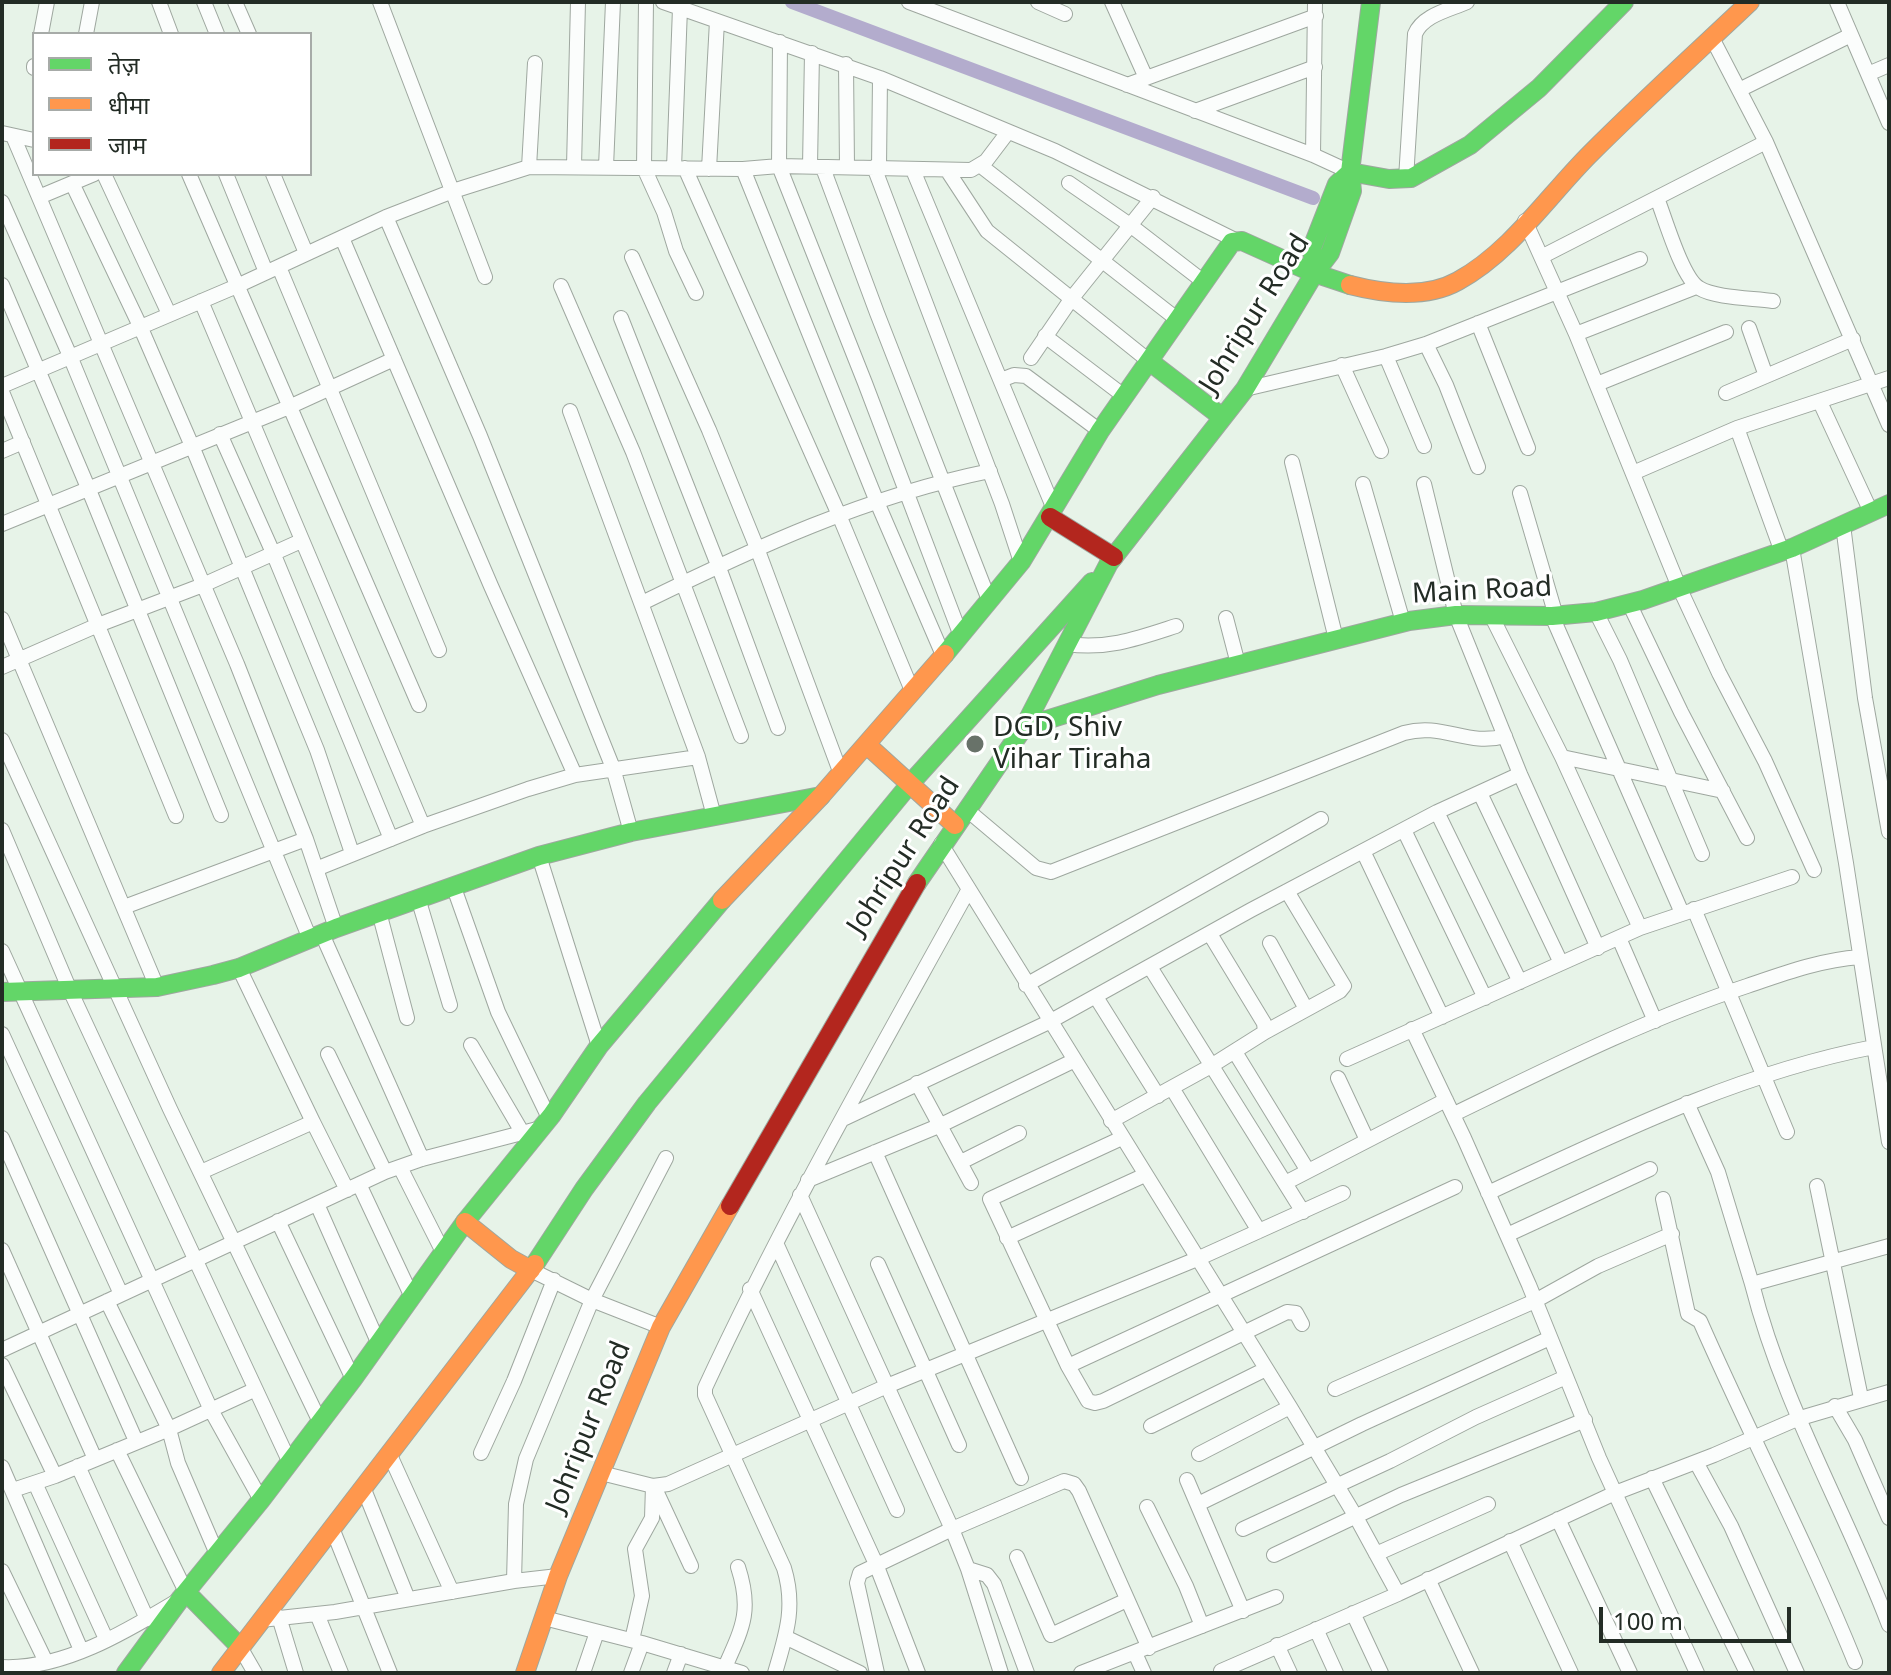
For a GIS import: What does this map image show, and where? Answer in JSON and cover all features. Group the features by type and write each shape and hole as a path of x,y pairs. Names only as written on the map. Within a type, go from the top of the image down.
{"street":[{"path":"41,32 47,2"},
{"path":"86,32 92,2"},
{"path":"159,2 170,32"},
{"path":"204,2 216,32"},
{"path":"235,2 248,32"},
{"path":"380,2 485,277"},
{"path":"574,166 578,2"},
{"path":"606,167 613,2"},
{"path":"646,2 644,168 696,293"},
{"path":"663,2 880,78 1153,197 1291,266 1336,282 1414,292 1440,289 1486,262 1590,154 1750,2"},
{"path":"909,2 948,9 1127,85 1313,155 1346,182 1406,179 1421,175 1459,153 1503,120 1624,2"},
{"path":"1038,2 1065,14"},
{"path":"1112,2 1146,78"},
{"name":"Johripur Road","path":"525,1673 558,1576 661,1327 891,925 941,844 1024,727 1112,560 1245,389 1314,274 1346,182 1371,2"},
{"path":"1406,179 1417,28 1429,19 1467,2"},
{"path":"1840,3 1889,123"},
{"path":"680,8 680,168 839,515 913,693"},
{"path":"1127,85 1316,9 1313,155"},
{"path":"709,169 717,21"},
{"path":"1739,90 1851,35"},
{"path":"1712,38 1766,142 1889,425"},
{"path":"780,42 779,166 961,636"},
{"path":"812,53 817,167 989,600"},
{"path":"529,167 535,63"},
{"path":"846,64 847,167"},
{"path":"1868,74 1889,65"},
{"path":"1195,111 1315,67"},
{"path":"880,78 876,167 1021,562"},
{"path":"176,816 2,389 386,217 453,191 529,167 743,169 779,166 971,170 981,166 1008,132"},
{"path":"8,134 32,140"},
{"path":"8,134 39,197 203,585 306,839 316,869 322,934"},
{"path":"1543,256 1766,142"},
{"path":"981,166 1178,320"},
{"path":"743,169 877,502 943,655"},
{"path":"221,1673 234,1641 270,1619 332,1528 531,1270 584,1189 647,1103 909,785 1112,560 1055,516 913,170"},
{"path":"947,170 987,231 1222,417"},
{"path":"39,197 89,176"},
{"path":"105,176 169,314"},
{"path":"190,176 419,705"},
{"path":"227,176 331,388 439,650"},
{"path":"274,176 306,253"},
{"path":"72,183 140,326 192,446 317,750 352,853"},
{"path":"1069,183 1204,282"},
{"path":"1031,358 1072,298 1153,197"},
{"path":"1657,198 1683,265 1696,287 1707,292 1773,301"},
{"path":"2,202 70,356 275,853 322,934 422,1159"},
{"path":"386,217 480,436 613,768 631,832"},
{"path":"1525,221 1559,293 1679,587 1765,761 1814,870"},
{"path":"342,238 575,775"},
{"path":"126,1673 290,1463 465,1222 545,1123 599,1046 739,880 841,774 879,756 913,693 1055,516 1100,431 1235,240"},
{"path":"632,257 709,430 757,548 841,774"},
{"path":"1245,389 1426,344 1640,259"},
{"path":"2,285 221,815"},
{"path":"561,286 633,452 741,736"},
{"path":"1576,334 1696,287"},
{"path":"201,301 423,826"},
{"path":"621,318 778,728"},
{"path":"1478,323 1528,448"},
{"path":"1749,328 1766,376"},
{"path":"1597,384 1726,332"},
{"path":"1045,336 1124,396"},
{"path":"1726,393 1853,339"},
{"path":"1426,344 1446,385 1478,467"},
{"path":"1386,356 1424,446"},
{"path":"2,524 289,407 394,359"},
{"path":"1342,365 1381,451"},
{"path":"1001,380 1014,375 1026,376 1100,431"},
{"path":"1633,473 1737,428 1889,378"},
{"path":"1820,402 1871,512"},
{"path":"570,411 698,757 714,816"},
{"path":"1737,428 1787,550 1860,957 1889,1142"},
{"path":"220,434 274,555 391,839"},
{"path":"2,451 23,442"},
{"path":"1292,462 1336,639"},
{"path":"642,603 718,565 839,515 942,481 990,471"},
{"path":"1363,484 1403,622"},
{"path":"1424,484 1456,615 1520,774 1598,948"},
{"path":"1520,493 1554,616 1619,768 1726,992 1787,1132"},
{"name":"Main Road","path":"1024,727 1158,685 1403,622 1456,615 1554,616 1596,612 1787,550 1889,504"},
{"path":"1843,525 1865,698 1889,832"},
{"path":"2,667 98,625 203,585 301,541"},
{"path":"1629,603 1747,838"},
{"path":"1596,612 1620,660 1702,854"},
{"path":"1492,617 1562,757 1640,928"},
{"path":"1226,618 1238,664"},
{"path":"2,619 157,987"},
{"path":"1067,644 1109,646 1176,626"},
{"path":"879,756 909,785 1036,868 1051,872 1404,733 1432,729 1484,741 1505,736"},
{"path":"2,740 320,1422"},
{"path":"316,869 423,826 575,775 698,757"},
{"path":"1562,757 1723,791"},
{"path":"842,1119 1049,1022 1437,812 1520,774"},
{"path":"1480,793 1561,963"},
{"path":"10,991 157,987 239,968 379,912 539,856 631,832 821,796"},
{"path":"1437,812 1520,982"},
{"path":"1026,985 1321,819"},
{"path":"2,830 69,988 290,1463"},
{"path":"1404,830 1485,998"},
{"path":"124,907 306,839"},
{"path":"941,844 1290,1407 1398,1594"},
{"path":"1363,851 1442,1017"},
{"path":"539,856 599,1046"},
{"path":"1347,1059 1640,928 1792,877"},
{"path":"453,885 498,1012 545,1123"},
{"path":"775,1673 791,1608 791,1589 704,1391 750,1289 969,889"},
{"path":"1111,1121 1211,1066 1344,986 1287,891"},
{"path":"418,898 450,1005"},
{"path":"379,912 407,1018"},
{"path":"1210,934 1264,1023 1265,1032"},
{"path":"1619,938 1655,1021"},
{"path":"1270,943 1306,1009"},
{"path":"2,951 10,991 153,1279 211,1410 261,1500"},
{"path":"1454,1114 1655,1021 1726,992 1823,961 1860,957"},
{"path":"1150,967 1303,1212"},
{"path":"239,968 313,1122 353,1187 412,1297"},
{"path":"1096,997 1259,1231"},
{"path":"1412,1029 1454,1114 1615,1493 1652,1568 1697,1673"},
{"path":"2,1034 169,1429 178,1463 217,1554"},
{"path":"471,1045 522,1132"},
{"path":"1488,1193 1630,1126 1687,1103 1840,1054 1874,1047"},
{"path":"1235,1052 1308,1171"},
{"path":"328,1054 385,1172"},
{"path":"808,1180 941,1125 1073,1061"},
{"path":"1338,1078 1367,1140"},
{"path":"917,1083 971,1183"},
{"path":"1285,1183 1446,1100"},
{"path":"1687,1103 1718,1172 1765,1336 1797,1419 1853,1537 1889,1625"},
{"path":"201,1172 313,1122"},
{"path":"2,1350 385,1172 545,1123"},
{"path":"961,1162 1019,1133"},
{"path":"2,1138 136,1441"},
{"path":"1122,1138 991,1197 1007,1238 1082,1395 1095,1403 1292,1311 1302,1324"},
{"path":"875,1152 1021,1478"},
{"path":"514,1581 516,1504 521,1475 592,1300 666,1158"},
{"path":"400,1167 443,1252"},
{"path":"1507,1235 1650,1169"},
{"path":"1007,1238 1145,1175"},
{"path":"1817,1186 1861,1398"},
{"path":"1068,1366 1455,1187"},
{"path":"601,1473 653,1486 677,1480 887,1386 1197,1259 1343,1193"},
{"path":"800,1195 952,1529 1001,1673"},
{"path":"1663,1199 1688,1314 1700,1321 1752,1440 1789,1510 1855,1662"},
{"path":"317,1204 378,1342"},
{"path":"278,1221 353,1379"},
{"path":"465,1222 511,1259 531,1270 592,1300 661,1327"},
{"path":"1335,1389 1535,1301 1582,1274 1672,1234"},
{"path":"776,1243 897,1510"},
{"path":"1752,1284 1833,1259 1889,1246"},
{"path":"2,1250 95,1459"},
{"path":"878,1264 959,1445"},
{"path":"481,1453 514,1381 554,1280"},
{"path":"750,1289 876,1564 918,1673"},
{"path":"1198,1504 1550,1338"},
{"path":"2,1365 55,1476"},
{"path":"1151,1426 1266,1369"},
{"path":"1243,1529 1566,1377"},
{"path":"13,1490 169,1429 254,1390"},
{"path":"1221,1671 1398,1594 1615,1493 1752,1440 1797,1419 1889,1392"},
{"path":"1835,1406 1855,1440 1889,1518"},
{"path":"1199,1454 1290,1407"},
{"path":"1274,1555 1470,1466 1585,1420"},
{"path":"117,1450 188,1597 234,1641 255,1673"},
{"path":"389,1453 452,1592"},
{"path":"1696,1462 1731,1526 1797,1673"},
{"path":"78,1466 147,1619"},
{"path":"2,1467 81,1650"},
{"path":"1652,1478 1747,1673"},
{"path":"1187,1480 1243,1611"},
{"path":"877,1673 857,1583 860,1573 952,1529 1070,1481 1079,1491 1127,1600 1142,1651 1144,1673"},
{"path":"35,1483 106,1639"},
{"path":"653,1486 691,1566"},
{"path":"631,1673 642,1596 635,1549 652,1518 653,1486"},
{"path":"363,1487 408,1599"},
{"path":"1376,1554 1488,1504"},
{"path":"1147,1507 1202,1626"},
{"path":"1558,1519 1630,1673"},
{"path":"332,1528 390,1673"},
{"path":"1510,1541 1571,1673"},
{"path":"1017,1557 1051,1635 1127,1600"},
{"path":"720,1668 746,1615 747,1601 738,1567"},
{"path":"968,1569 987,1575 994,1584 1027,1673"},
{"path":"2,1571 46,1662"},
{"path":"270,1619 558,1576"},
{"path":"1428,1579 1472,1673"},
{"path":"4,1663 27,1670 106,1639 188,1597"},
{"path":"1090,1672 1276,1597"},
{"path":"1353,1613 1381,1673"},
{"path":"317,1614 341,1673"},
{"path":"544,1618 742,1673"},
{"path":"270,1619 296,1673"},
{"path":"1316,1629 1336,1673"},
{"path":"583,1673 597,1632"},
{"path":"785,1637 860,1673"},
{"path":"1277,1645 1290,1673"},
{"path":"674,1673 681,1654"}],"waterway":[{"path":"792,2 1313,198"}],"traffic: fast":[{"path":"917,883 1024,727 1109,563 1245,389 1314,274 1330,253 1352,191 1350,172 1371,2"},
{"path":"1314,274 1312,248 1337,184 1350,172 1389,179 1411,178 1470,145 1539,88 1624,2"},
{"path":"945,654 1021,562 1100,431 1232,242 1242,241 1311,272 1350,285"},
{"path":"1149,361 1222,417"},
{"path":"1024,727 1158,685 1409,621 1456,615 1552,616 1596,612 1643,600 1792,548 1889,504"},
{"path":"535,1264 584,1189 647,1103 909,785 1092,582"},
{"path":"2,992 157,987 213,975 539,856 631,832 821,796"},
{"path":"126,1673 353,1379 465,1222 551,1116 599,1046 722,900"},
{"path":"186,1592 240,1647"}],"traffic: slow":[{"path":"1350,285 1377,291 1419,293 1446,287 1477,269 1512,239 1574,170 1750,2"},
{"path":"722,900 821,796 945,654"},
{"path":"867,745 955,825"},
{"path":"525,1673 558,1576 661,1327 730,1206"},
{"path":"465,1222 511,1259 531,1270"},
{"path":"221,1673 535,1264"}],"traffic: jam":[{"path":"1050,517 1114,557"},
{"path":"730,1206 917,883"}],"place":[{"name":"DGD, Shiv Vihar Tiraha","path":"975,744"}]}
